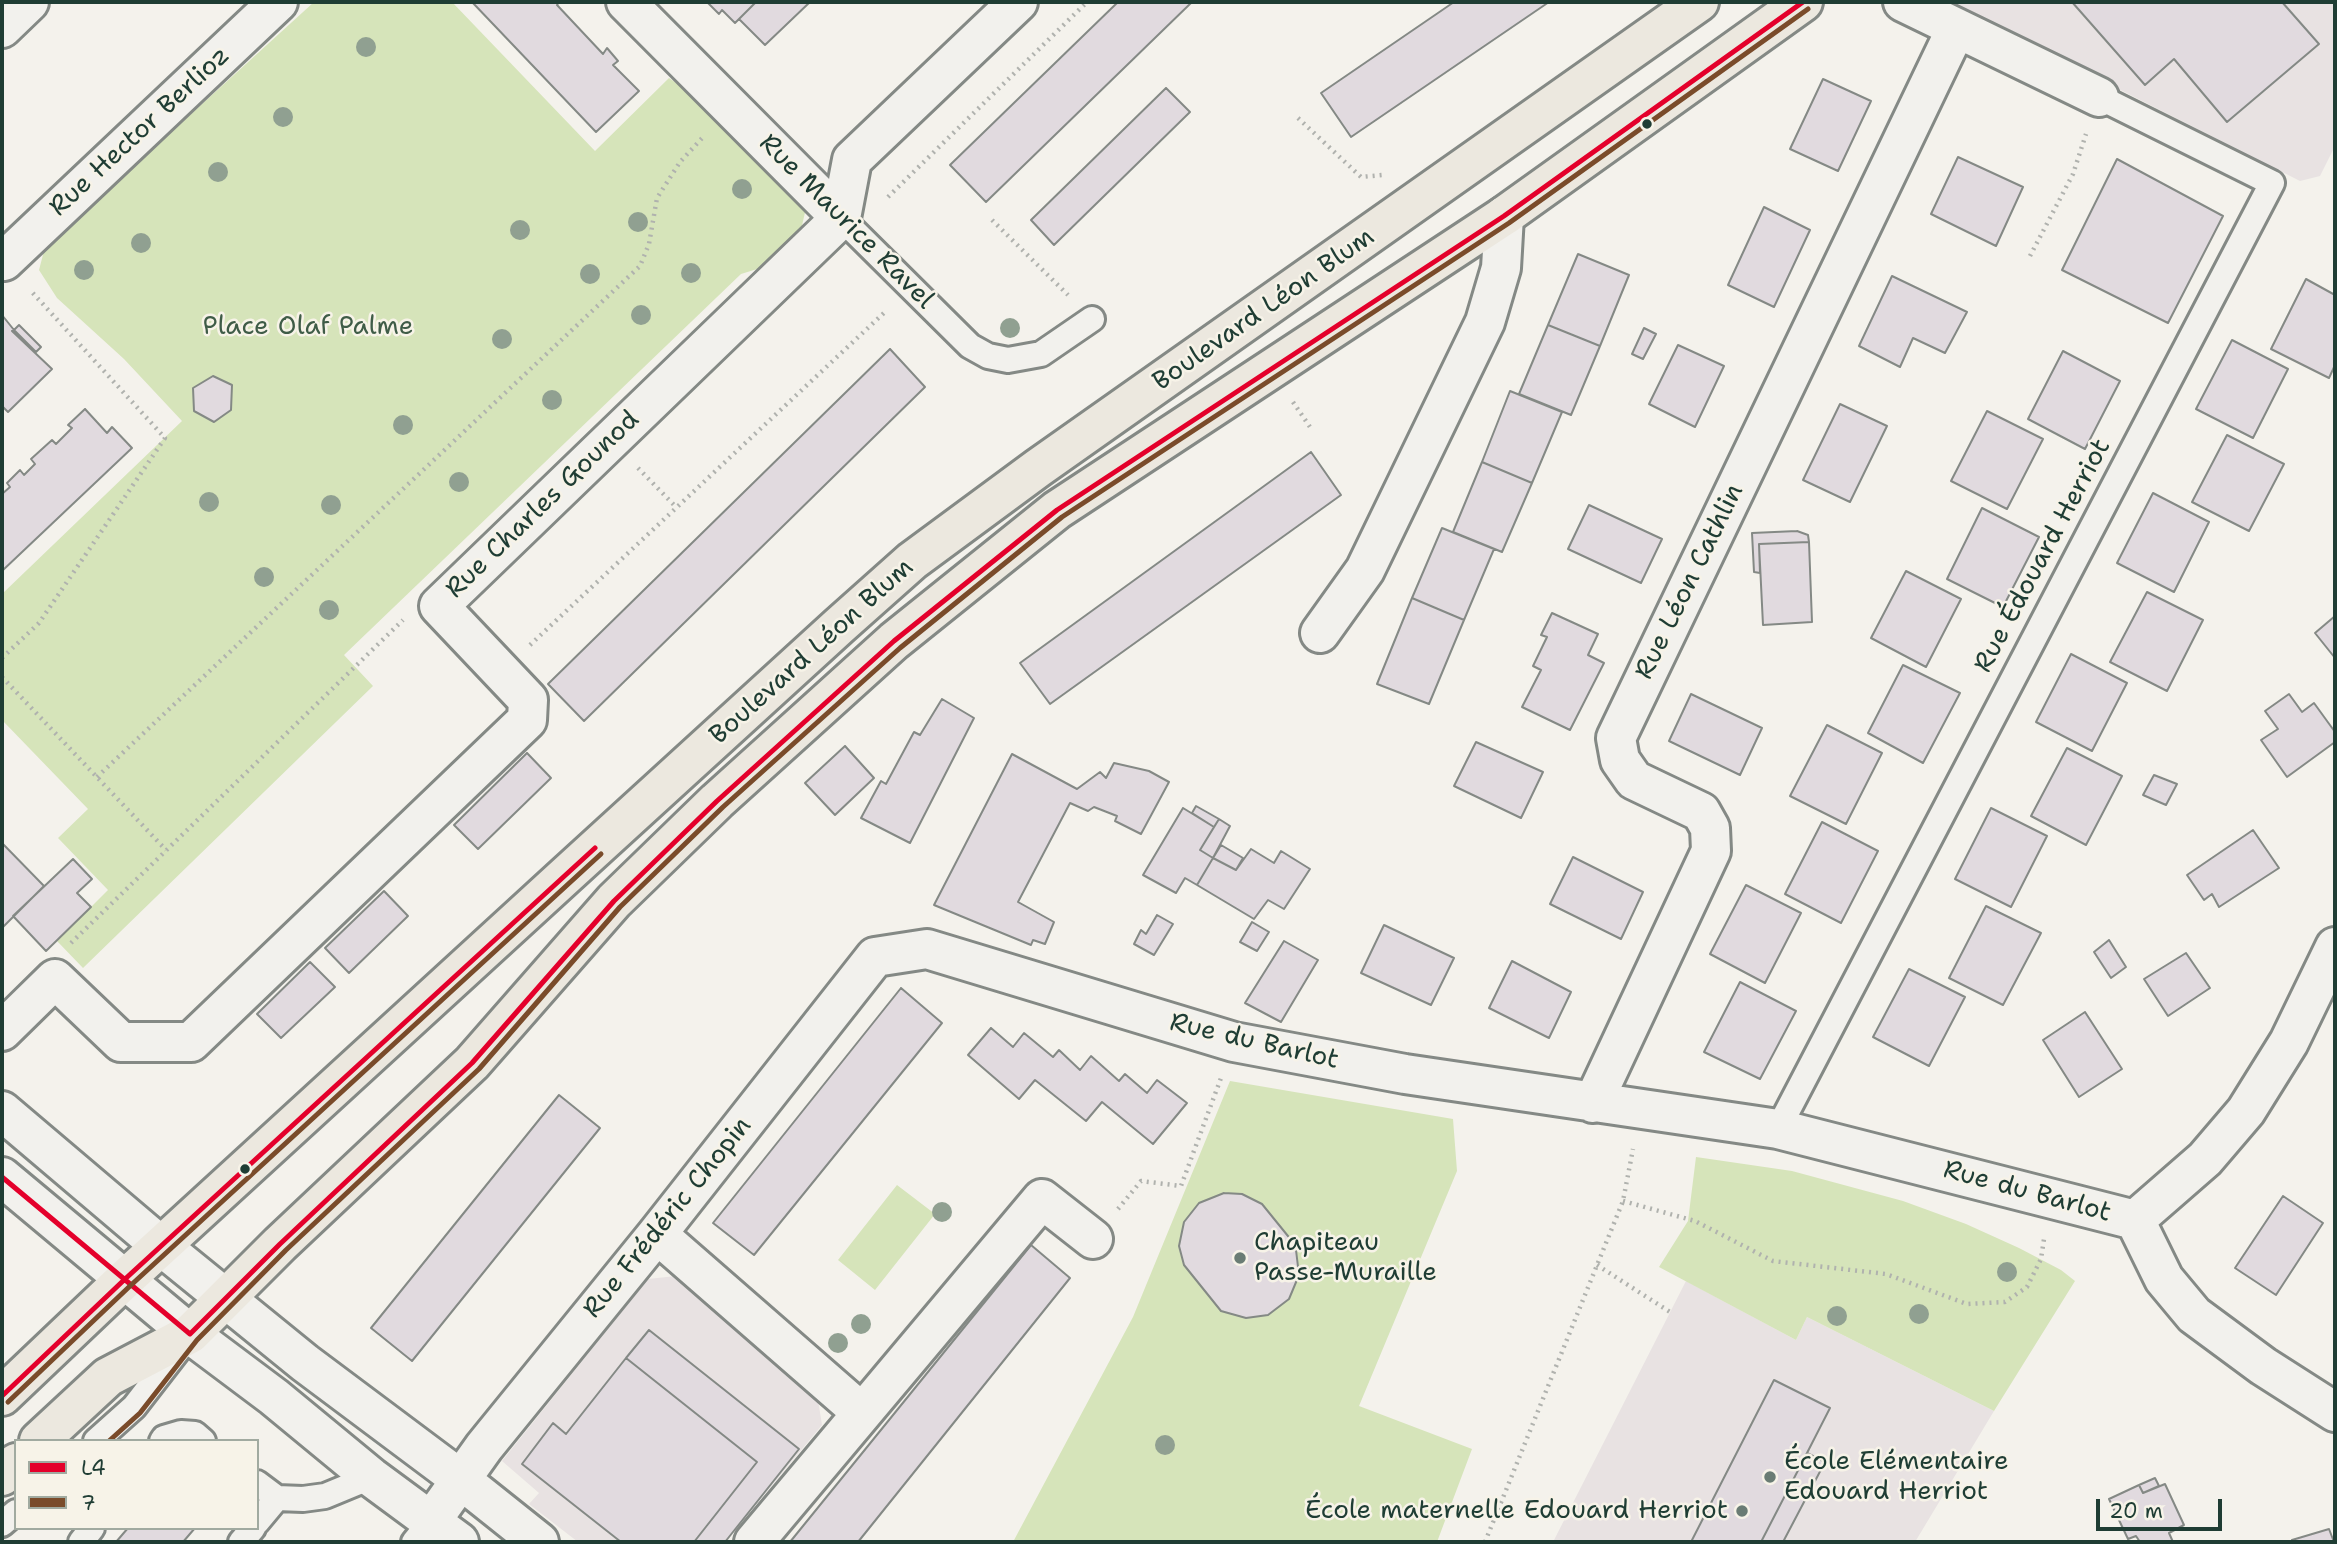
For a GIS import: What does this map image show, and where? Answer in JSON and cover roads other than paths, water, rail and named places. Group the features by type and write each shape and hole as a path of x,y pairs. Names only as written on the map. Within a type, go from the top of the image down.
{"main road":[{"name":"Boulevard Léon Blum","path":"2,1396 124,1280 912,561 1038,468 1699,2"},
{"name":"Boulevard Léon Blum","path":"41,1439 108,1377 190,1334 280,1244 472,1063 614,901 717,801 894,641 1057,510 1504,216 1803,2"}],"street":[{"path":"2,28 29,2"},
{"name":"Rue Hector Berlioz","path":"3,260 278,2"},
{"name":"Rue Maurice Ravel","path":"626,2 841,218"},
{"path":"841,218 852,160 1018,2"},
{"path":"1903,2 2093,94"},
{"name":"Rue Léon Cathlin","path":"1593,1103 1711,851 1710,828 1701,812 1634,780 1620,760 1616,738 1955,29"},
{"path":"1320,633 1365,570 1485,322 1501,268 1504,216"},
{"name":"Rue Charles Gounod","path":"2,1031 55,979 121,1042 191,1042 527,720 528,700 439,606 841,218"},
{"path":"2135,1220 2205,1159 2246,1111 2289,1042 2335,947"},
{"name":"Rue du Barlot","path":"875,957 927,949 1234,1042 1393,1072 1779,1129 2135,1220 2164,1279 2194,1315 2263,1366 2335,1412"},
{"name":"Rue Frédéric Chopin","path":"2,1177 190,1334 274,1397 372,1477 435,1535 460,1479 875,957"},
{"path":"2,1111 305,1363 539,1542"},
{"path":"754,1542 1042,1199 1093,1239"},
{"path":"657,1234 862,1412"},
{"path":"274,1397 305,1363"}],"lane":[{"name":"Rue Édouard Herriot","path":"1779,1129 2272,183 2093,94"},
{"name":"Rue Maurice Ravel","path":"841,218 970,346 988,356 1008,360 1041,354 1092,319"},
{"path":"98,1439 134,1408 190,1334"},
{"path":"163,1439 181,1433 195,1434 201,1439"},
{"path":"259,1516 267,1491 303,1499 325,1496 372,1477"}],"place":[{"name":"Chapiteau Passe-Muraille","path":"1240,1258"},
{"name":"École Elémentaire Edouard Herriot","path":"1770,1477"},
{"name":"École maternelle Edouard Herriot","path":"1742,1511"}],"park label":[{"name":"Place Olaf Palme","path":"308,327"}]}
